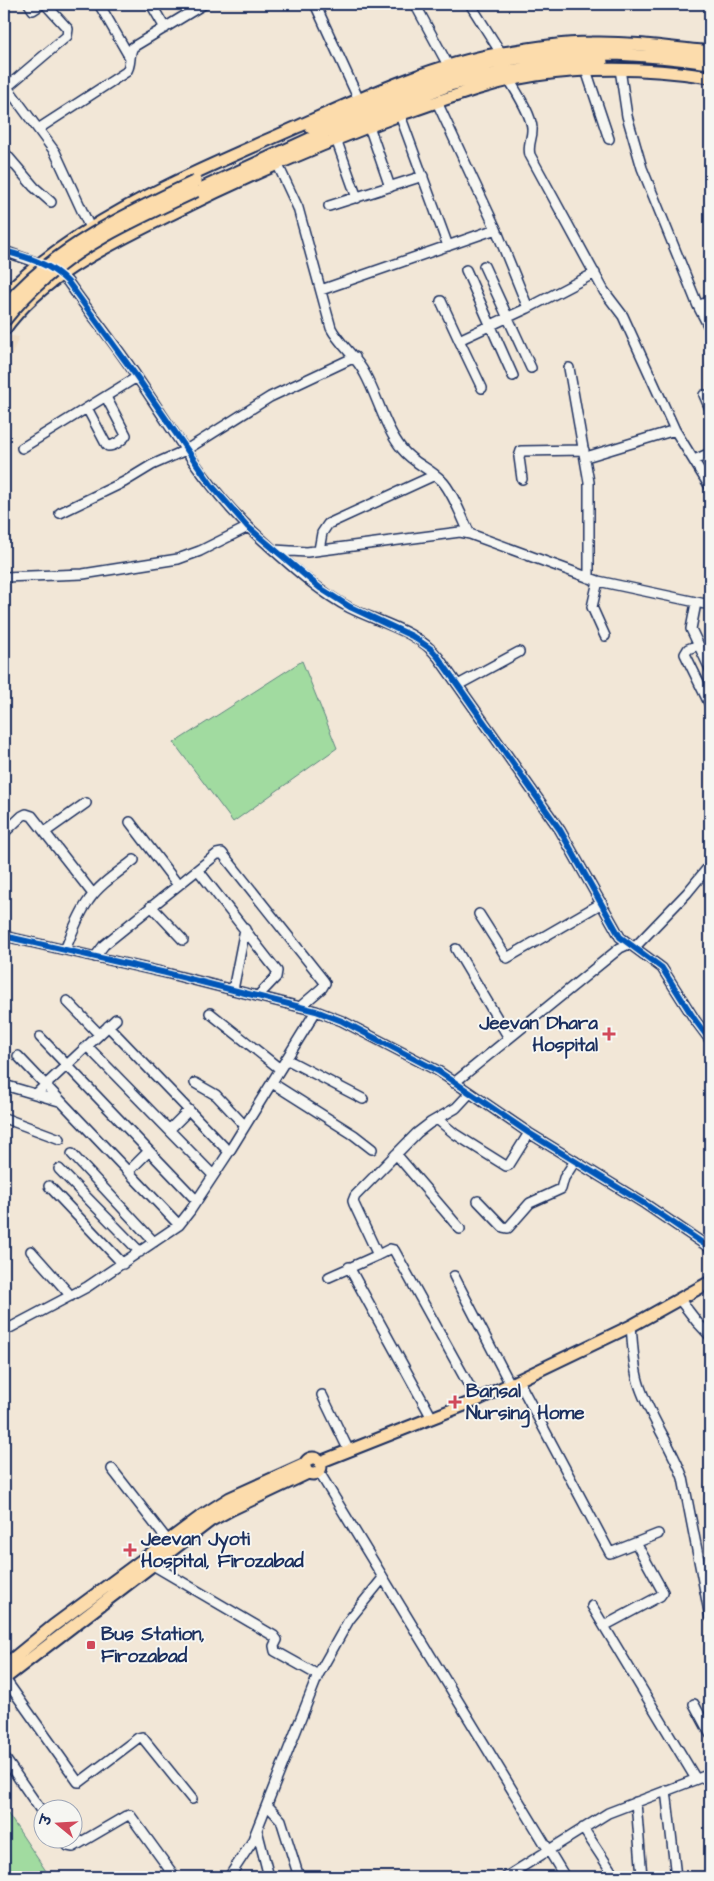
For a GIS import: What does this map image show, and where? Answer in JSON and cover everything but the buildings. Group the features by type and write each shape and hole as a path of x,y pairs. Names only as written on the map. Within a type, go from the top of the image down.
{"main road":[{"path":"4,295 39,263 120,210 329,112 411,79 449,66 501,53 590,43 637,44 710,52"},
{"path":"4,321 45,278 79,253 259,149 437,80 467,70 527,57 586,53 649,55 710,63"},
{"path":"4,306 12,296 55,259 88,236 196,186 326,130 450,85 494,74 561,63 619,62 666,65 710,71"},
{"path":"4,330 38,293 87,258 129,235 278,163 369,126 437,102 510,80 535,75 620,69 656,70 710,77"},
{"path":"4,1666 153,1565 221,1514 349,1451 477,1400 631,1326 710,1282"},
{"path":"4,1679 168,1541 217,1506 313,1468"}],"street":[{"path":"29,4 34,10 44,4 68,29 67,36 6,85 60,161 90,228"},
{"path":"99,4 130,56"},
{"path":"151,4 165,28"},
{"path":"38,129 126,72 129,69 133,47 203,4"},
{"path":"315,4 359,100"},
{"path":"415,4 449,66"},
{"path":"470,4 501,53"},
{"path":"708,4 710,8"},
{"path":"620,69 627,116 637,154 698,306 710,329"},
{"path":"586,70 609,139"},
{"path":"510,80 532,127 528,145 530,155 607,295 628,326 675,430 710,486"},
{"path":"437,102 496,229 528,308"},
{"path":"400,115 448,246"},
{"path":"369,126 390,187"},
{"path":"336,139 357,198"},
{"path":"4,152 34,187 51,202"},
{"path":"278,163 298,208 331,328 355,357 365,374 397,443 410,458 436,475 445,484 470,534"},
{"path":"330,206 423,176"},
{"path":"321,290 496,229"},
{"path":"4,251 56,270 62,275 137,377 216,491 248,526 302,574 337,600 423,642 438,657 544,806 575,855 620,936 662,968 710,1040"},
{"path":"484,266 531,368"},
{"path":"466,270 514,376"},
{"path":"460,340 528,308 595,273"},
{"path":"441,301 482,388"},
{"path":"698,306 710,301"},
{"path":"60,513 110,490 152,465 186,450 270,397 355,357"},
{"path":"569,368 589,482 594,580 592,607 605,636"},
{"path":"22,448 137,377"},
{"path":"704,395 710,409"},
{"path":"87,408 106,444 113,445 124,438 126,434 106,397"},
{"path":"522,478 519,457 522,451 585,454 675,430"},
{"path":"694,460 710,453"},
{"path":"319,550 322,532 328,524 436,475"},
{"path":"4,577 83,574 178,559 200,551 248,526"},
{"path":"274,550 296,552 452,533 470,534 594,580 710,606"},
{"path":"696,603 691,629 710,669"},
{"path":"698,644 688,649 686,654 710,705"},
{"path":"458,685 519,652"},
{"path":"45,832 86,803"},
{"path":"4,833 26,814 32,816 93,894"},
{"path":"130,822 178,885"},
{"path":"95,957 104,945 151,906 217,854 224,854 325,983 322,988 300,1007"},
{"path":"65,950 79,916 93,894 134,860"},
{"path":"454,1083 620,948 632,945 687,893 710,865"},
{"path":"198,870 277,971 276,977 258,996"},
{"path":"479,914 507,958 602,903"},
{"path":"151,906 183,940"},
{"path":"233,990 245,930"},
{"path":"4,936 316,1010 355,1027 423,1062 529,1133 645,1204 710,1248"},
{"path":"456,950 509,1038"},
{"path":"67,1001 99,1034"},
{"path":"4,1330 71,1296 123,1264 179,1225 229,1152 316,1010"},
{"path":"210,1013 280,1069"},
{"path":"36,1094 116,1018"},
{"path":"108,1026 229,1152"},
{"path":"40,1037 197,1201"},
{"path":"87,1046 213,1176"},
{"path":"18,1056 179,1225"},
{"path":"286,1059 363,1098"},
{"path":"195,1083 212,1092 245,1126"},
{"path":"272,1083 354,1135 372,1149"},
{"path":"4,1086 61,1101"},
{"path":"376,1256 376,1251 353,1201 355,1196 417,1133 456,1108 470,1093"},
{"path":"169,1130 189,1110"},
{"path":"4,1118 60,1138"},
{"path":"437,1119 455,1134 506,1166 509,1165 529,1133"},
{"path":"128,1172 149,1151"},
{"path":"72,1154 154,1242"},
{"path":"396,1154 460,1229"},
{"path":"478,1201 503,1227 508,1228 530,1203 561,1189 564,1178 575,1161"},
{"path":"58,1169 140,1252"},
{"path":"49,1186 123,1264"},
{"path":"329,1276 390,1249 394,1250 477,1400"},
{"path":"31,1251 71,1296"},
{"path":"350,1267 432,1418"},
{"path":"454,1276 610,1553 658,1534"},
{"path":"680,1300 710,1336"},
{"path":"631,1326 640,1389 677,1462 683,1478 710,1617"},
{"path":"322,1395 349,1451"},
{"path":"313,1468 383,1578 565,1877"},
{"path":"112,1469 168,1541"},
{"path":"604,1626 660,1596 663,1592 636,1543"},
{"path":"153,1565 274,1636 277,1640 274,1649 276,1651 318,1676"},
{"path":"230,1877 247,1852 257,1830 318,1676 349,1620 383,1578"},
{"path":"592,1606 696,1779"},
{"path":"4,1679 78,1782 142,1737 192,1799"},
{"path":"694,1704 710,1734"},
{"path":"4,1757 32,1798"},
{"path":"506,1877 608,1813 710,1774"},
{"path":"666,1790 676,1877"},
{"path":"636,1802 642,1877"},
{"path":"267,1804 281,1820 299,1877"},
{"path":"82,1842 130,1815 175,1877"},
{"path":"583,1828 615,1877"},
{"path":"257,1830 269,1877"}],"shaded area":[{"path":"4,335 19,337 4,374"}],"green space":[{"path":"302,661 337,748 233,822 174,743"},
{"path":"4,1808 50,1877 4,1877"}],"cycle path":[{"path":"4,251 46,266 68,282 137,377 212,486 248,527 320,588 350,607 412,636 431,649 560,830 620,937 662,968 710,1040"},
{"path":"4,936 166,973 316,1011 342,1021 438,1071 529,1133 645,1204 710,1248"}],"place":[{"name":"Jeevan Dhara Hospital","path":"609,1034"},
{"name":"Bansal Nursing Home","path":"455,1402"},
{"name":"Jeevan Jyoti Hospital, Firozabad","path":"130,1550"},
{"name":"Bus Station, Firozabad","path":"91,1645"}]}
